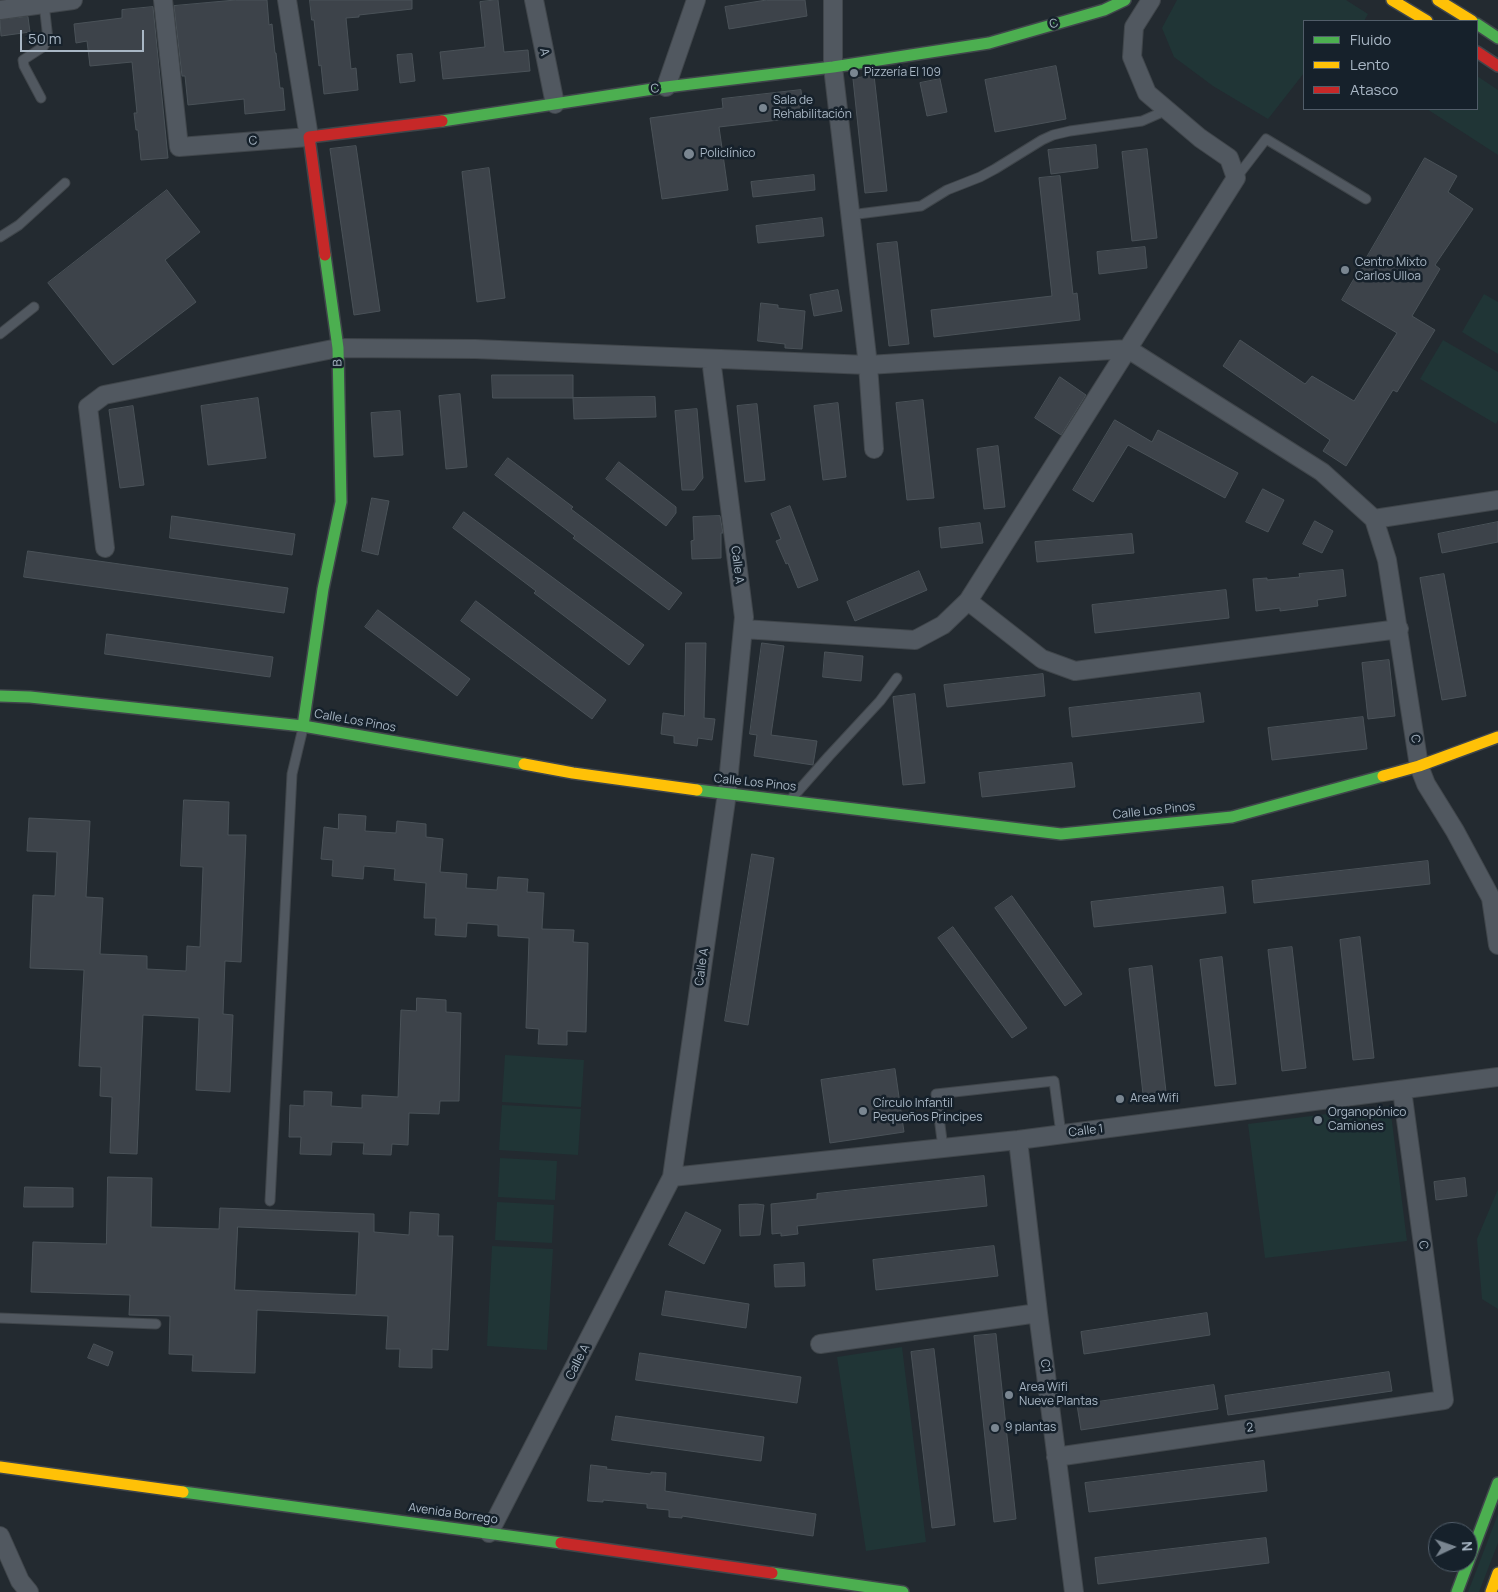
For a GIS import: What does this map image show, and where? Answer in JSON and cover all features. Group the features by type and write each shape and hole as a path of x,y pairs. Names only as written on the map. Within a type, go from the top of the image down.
{"street":[{"path":"0,10 44,2 73,0"},
{"name":"C","path":"163,0 179,147 310,137 448,120 666,87 833,67 989,43 1104,10 1125,0"},
{"name":"B","path":"287,0 310,137 338,348 341,502 323,589 303,726"},
{"path":"666,87 696,0"},
{"path":"832,0 833,67 868,365 874,449"},
{"path":"743,629 914,640 943,625 968,601 1236,178 1229,158 1200,138 1147,93 1132,57 1134,27 1151,0"},
{"path":"1392,0 1408,5 1426,20"},
{"path":"1438,0 1470,20"},
{"name":"A","path":"540,3 555,104"},
{"path":"1478,25 1498,38"},
{"path":"1478,53 1498,66"},
{"path":"105,548 88,407 104,395 338,348 475,349 868,365 1128,349 1322,472 1374,519 1498,500"},
{"name":"Calle A","path":"489,1533 672,1177 727,794 744,617 711,358"},
{"name":"C","path":"1374,519 1387,560 1419,766 1426,784 1455,831 1491,898 1498,945"},
{"path":"968,601 1042,659 1076,671 1398,629"},
{"name":"Calle Los Pinos","path":"0,696 30,697 303,726 573,773 727,794 1060,834 1232,817 1419,766 1498,737"},
{"name":"Calle 1","path":"672,1177 1018,1140 1498,1078"},
{"name":"C","path":"1402,1090 1444,1400"},
{"name":"C1","path":"1018,1140 1074,1592"},
{"path":"820,1344 1038,1313"},
{"name":"2","path":"1056,1457 1444,1400"},
{"name":"Avenida Borrego","path":"0,1467 489,1533 903,1592"},
{"path":"1457,1592 1498,1483"},
{"path":"0,1536 20,1581 29,1592"},
{"path":"1492,1590 1498,1573"}],"lane":[{"path":"41,98 24,66 23,60 43,47 48,39 44,2"},
{"path":"850,215 921,206 947,190 995,169 1053,135 1142,121 1167,110"},
{"path":"1236,178 1266,139 1366,199"},
{"path":"0,237 19,224 65,183"},
{"path":"0,334 34,307"},
{"path":"790,801 880,702 896,678"},
{"path":"270,1201 292,774 303,726"},
{"path":"942,1148 936,1094 1054,1081 1062,1134"},
{"path":"0,1318 156,1324"}],"green space":[{"path":"1177,0 1346,0 1368,14 1365,20 1303,20 1303,74 1268,119 1213,86 1174,57 1162,28"},
{"path":"1478,77 1498,90 1498,155 1429,110 1478,110"},
{"path":"1484,294 1498,302 1498,354 1462,332"},
{"path":"1443,340 1498,372 1498,420 1496,424 1420,379"},
{"path":"505,1055 584,1060 581,1107 502,1102"},
{"path":"502,1105 581,1109 578,1155 499,1150"},
{"path":"1390,1106 1407,1241 1265,1258 1248,1124"},
{"path":"500,1158 557,1161 555,1200 498,1197"},
{"path":"1498,1189 1498,1309 1482,1299 1477,1239"},
{"path":"497,1202 554,1205 552,1243 495,1240"},
{"path":"492,1246 553,1249 547,1350 487,1346"},
{"path":"902,1347 926,1542 866,1551 837,1357"},
{"path":"1498,1514 1498,1543 1479,1592 1468,1592 1476,1572 1478,1572 1478,1566"}],"building":[{"path":"236,0 267,0 269,25 272,24 280,88 283,88 285,110 245,114 244,99 188,105 185,76 182,76 174,6"},
{"path":"310,0 412,0 412,9 346,18 351,69 356,68 358,90 324,94"},
{"path":"498,0 504,52 528,50 530,71 443,79 440,52 485,47 480,2"},
{"path":"767,0 805,0 807,16 729,29 725,7"},
{"path":"153,7 168,158 141,160 134,113 137,113 132,62 90,66 87,41 76,43 74,24 122,18 122,10"},
{"path":"28,17 30,32 1,36 0,20"},
{"path":"412,54 415,81 400,83 397,55"},
{"path":"1056,66 1066,119 995,132 985,80"},
{"path":"874,75 887,191 865,193 853,79"},
{"path":"940,79 947,112 927,116 920,83"},
{"name":"Policlínico","path":"801,90 804,117 719,127 728,190 662,199 650,118 723,108 722,99"},
{"path":"1096,145 1098,168 1051,174 1048,150"},
{"path":"356,146 380,311 354,315 330,149"},
{"path":"1147,149 1157,238 1132,241 1122,152"},
{"path":"1425,158 1457,176 1448,192 1473,209 1435,265 1440,269 1412,316 1435,330 1397,392 1393,390 1346,466 1323,451 1330,440 1223,366 1240,340 1305,384 1312,376 1354,401 1397,333 1342,300"},
{"path":"489,168 505,298 477,302 462,172"},
{"path":"814,175 815,190 753,197 751,182"},
{"path":"1060,176 1073,294 1077,293 1080,320 934,337 931,310 1052,296 1039,178"},
{"path":"167,190 200,232 165,260 196,302 113,365 48,283"},
{"path":"822,218 824,236 758,243 756,226"},
{"path":"897,242 909,344 889,346 877,244"},
{"path":"1145,247 1147,268 1099,274 1097,252"},
{"path":"838,290 842,311 814,316 810,295"},
{"path":"761,303 778,305 778,308 805,311 802,349 785,348 785,344 758,341"},
{"path":"492,375 573,375 573,398 493,398"},
{"path":"1060,377 1086,395 1061,435 1035,418"},
{"path":"460,394 467,467 446,469 439,396"},
{"path":"655,397 656,417 574,419 573,398"},
{"path":"258,398 266,458 208,465 201,406"},
{"path":"923,400 934,498 907,500 896,403"},
{"path":"838,403 846,477 823,480 814,406"},
{"path":"757,404 765,480 745,482 737,406"},
{"path":"133,406 144,485 120,488 109,410"},
{"path":"697,409 703,478 694,490 682,490 675,411"},
{"path":"400,411 403,455 374,457 371,413"},
{"path":"1115,420 1152,442 1158,430 1238,473 1225,498 1128,445 1093,502 1073,490"},
{"path":"998,446 1005,507 984,509 977,449"},
{"path":"508,458 573,507 571,509 682,593 669,610 573,538 575,536 495,475"},
{"path":"619,462 676,507 676,513 666,526 606,479"},
{"path":"1263,489 1284,500 1268,532 1246,522"},
{"path":"372,498 389,501 378,555 362,551"},
{"path":"790,506 818,580 798,588 788,563 786,564 776,541 781,539 771,514"},
{"path":"464,512 644,645 629,665 534,593 536,591 453,528"},
{"path":"172,516 295,534 292,555 170,538"},
{"path":"720,516 723,533 721,533 721,558 692,559 691,541 694,540 693,517"},
{"path":"1315,521 1333,531 1322,553 1303,544"},
{"path":"1498,522 1498,542 1442,553 1438,534"},
{"path":"980,523 983,543 941,548 939,528"},
{"path":"1132,534 1134,553 1037,562 1035,542"},
{"path":"28,551 288,588 284,613 24,577"},
{"path":"1343,570 1346,596 1317,600 1318,606 1280,611 1280,608 1256,611 1253,579 1267,578 1267,580 1300,577 1299,574"},
{"path":"919,571 927,590 855,621 847,602"},
{"path":"1444,574 1466,696 1442,700 1420,578"},
{"path":"1226,590 1229,618 1095,633 1092,605"},
{"path":"476,601 606,700 592,719 461,621"},
{"path":"378,610 470,679 457,696 365,627"},
{"path":"107,634 273,657 270,677 105,654"},
{"path":"686,643 706,643 704,718 715,719 712,740 698,738 697,746 674,743 674,736 661,734 663,713 684,716"},
{"path":"762,643 784,646 771,735 817,741 813,765 754,756 757,735 750,734"},
{"path":"825,652 863,656 861,681 823,677"},
{"path":"1389,660 1395,716 1368,719 1362,663"},
{"path":"1043,674 1045,696 947,707 944,685"},
{"path":"1200,693 1204,722 1072,737 1069,708"},
{"path":"915,694 925,783 903,785 893,697"},
{"path":"1363,717 1367,749 1272,760 1268,728"},
{"path":"1072,763 1075,787 982,797 979,773"},
{"path":"184,800 229,802 228,835 246,835 241,962 225,961 223,1014 233,1015 230,1092 196,1090 199,1018 143,1015 137,1154 110,1153 112,1097 100,1096 101,1067 79,1066 84,970 30,968 33,895 55,896 57,852 27,851 29,818 90,821 86,897 103,898 100,954 147,956 147,969 186,971 187,946 200,947 203,867 181,866"},
{"path":"339,814 366,816 365,831 396,833 397,821 426,824 426,837 443,839 440,872 467,874 466,888 497,890 498,877 528,879 527,892 544,893 542,929 574,930 573,942 588,943 586,1032 567,1031 567,1045 538,1044 539,1029 526,1028 529,938 498,936 498,925 467,923 466,937 435,935 436,918 424,918 426,883 394,880 395,869 364,866 363,879 332,876 333,860 321,859 324,827 338,829"},
{"path":"752,854 774,858 748,1025 725,1021"},
{"path":"1428,861 1430,884 1254,903 1252,881"},
{"path":"1223,887 1226,913 1094,927 1091,902"},
{"path":"1012,896 1082,994 1065,1006 995,908"},
{"path":"953,927 1027,1028 1012,1038 938,938"},
{"path":"1360,937 1374,1058 1353,1060 1340,940"},
{"path":"1292,947 1306,1068 1282,1071 1268,950"},
{"path":"1222,957 1236,1084 1215,1086 1200,960"},
{"path":"1152,966 1166,1092 1143,1094 1129,969"},
{"path":"417,998 446,1000 446,1012 461,1013 459,1101 440,1101 439,1114 409,1113 408,1145 392,1144 391,1155 363,1154 364,1143 332,1142 331,1155 300,1154 301,1137 289,1137 290,1105 304,1106 304,1091 332,1092 331,1106 362,1108 362,1095 398,1097 401,1010 416,1011"},
{"path":"895,1069 904,1132 830,1143 821,1080"},
{"path":"984,1176 987,1206 797,1226 798,1234 781,1236 781,1233 772,1234 771,1204 817,1199 817,1194"},
{"path":"108,1177 152,1178 151,1227 219,1229 220,1208 374,1214 374,1232 409,1235 410,1212 439,1214 438,1236 453,1236 448,1350 432,1349 432,1368 399,1367 400,1349 386,1349 388,1316 257,1310 255,1373 192,1371 193,1355 169,1354 170,1316 129,1315 130,1295 31,1292 33,1242 106,1244","holes":["238,1227 359,1232 356,1295 235,1290"]},
{"path":"1465,1178 1467,1196 1436,1200 1434,1182"},
{"path":"25,1187 73,1188 73,1207 24,1207"},
{"path":"739,1205 764,1205 760,1235 740,1236"},
{"path":"686,1212 721,1230 704,1264 669,1245"},
{"path":"994,1246 998,1276 876,1290 873,1260"},
{"path":"804,1263 805,1286 775,1287 774,1265"},
{"path":"666,1291 749,1304 746,1328 662,1315"},
{"path":"1207,1313 1210,1335 1084,1354 1081,1332"},
{"name":"9 plantas","path":"996,1334 1016,1519 994,1522 974,1336"},
{"path":"94,1344 113,1352 108,1366 88,1358"},
{"path":"934,1349 955,1525 932,1528 911,1352"},
{"path":"640,1353 801,1377 797,1403 636,1380"},
{"path":"1389,1372 1392,1391 1228,1415 1225,1396"},
{"path":"1214,1385 1218,1409 1081,1430 1077,1405"},
{"path":"616,1416 764,1437 761,1461 612,1440"},
{"path":"1264,1461 1267,1491 1089,1512 1085,1483"},
{"path":"591,1465 607,1467 606,1469 651,1474 651,1472 666,1473 665,1491 816,1514 813,1536 682,1516 682,1518 669,1517 669,1510 647,1508 647,1504 603,1500 603,1502 588,1501"},
{"path":"1266,1538 1269,1563 1098,1584 1095,1558"}],"traffic: fast":[{"path":"442,121 666,87 833,67 989,43 1104,10 1125,0"},
{"path":"1478,25 1498,38"},
{"path":"303,726 323,589 341,502 338,348 325,255"},
{"path":"0,696 30,697 303,726 524,764"},
{"path":"697,790 1061,834 1232,817 1383,776"},
{"path":"1457,1592 1498,1483"},
{"path":"183,1492 561,1543"},
{"path":"772,1573 903,1592"}],"traffic: slow":[{"path":"1392,0 1425,20"},
{"path":"1438,0 1470,20"},
{"path":"1383,776 1419,766 1498,737"},
{"path":"524,764 573,773 697,790"},
{"path":"0,1467 183,1492"},
{"path":"1491,1592 1498,1573"}],"traffic: jam":[{"path":"1478,53 1498,66"},
{"path":"325,255 309,137 442,121"},
{"path":"561,1543 772,1573"}],"place":[{"name":"Pizzería El 109","path":"854,73"},
{"name":"Sala de Rehabilitación","path":"763,108"},
{"name":"Policlínico","path":"689,154"},
{"name":"Centro Mixto Carlos Ulloa","path":"1345,270"},
{"name":"Area Wifi","path":"1120,1099"},
{"name":"Círculo Infantil Pequeños Principes","path":"863,1111"},
{"name":"Organopónico Camiones","path":"1318,1120"},
{"name":"Area Wifi Nueve Plantas","path":"1009,1395"},
{"name":"9 plantas","path":"995,1428"}]}
